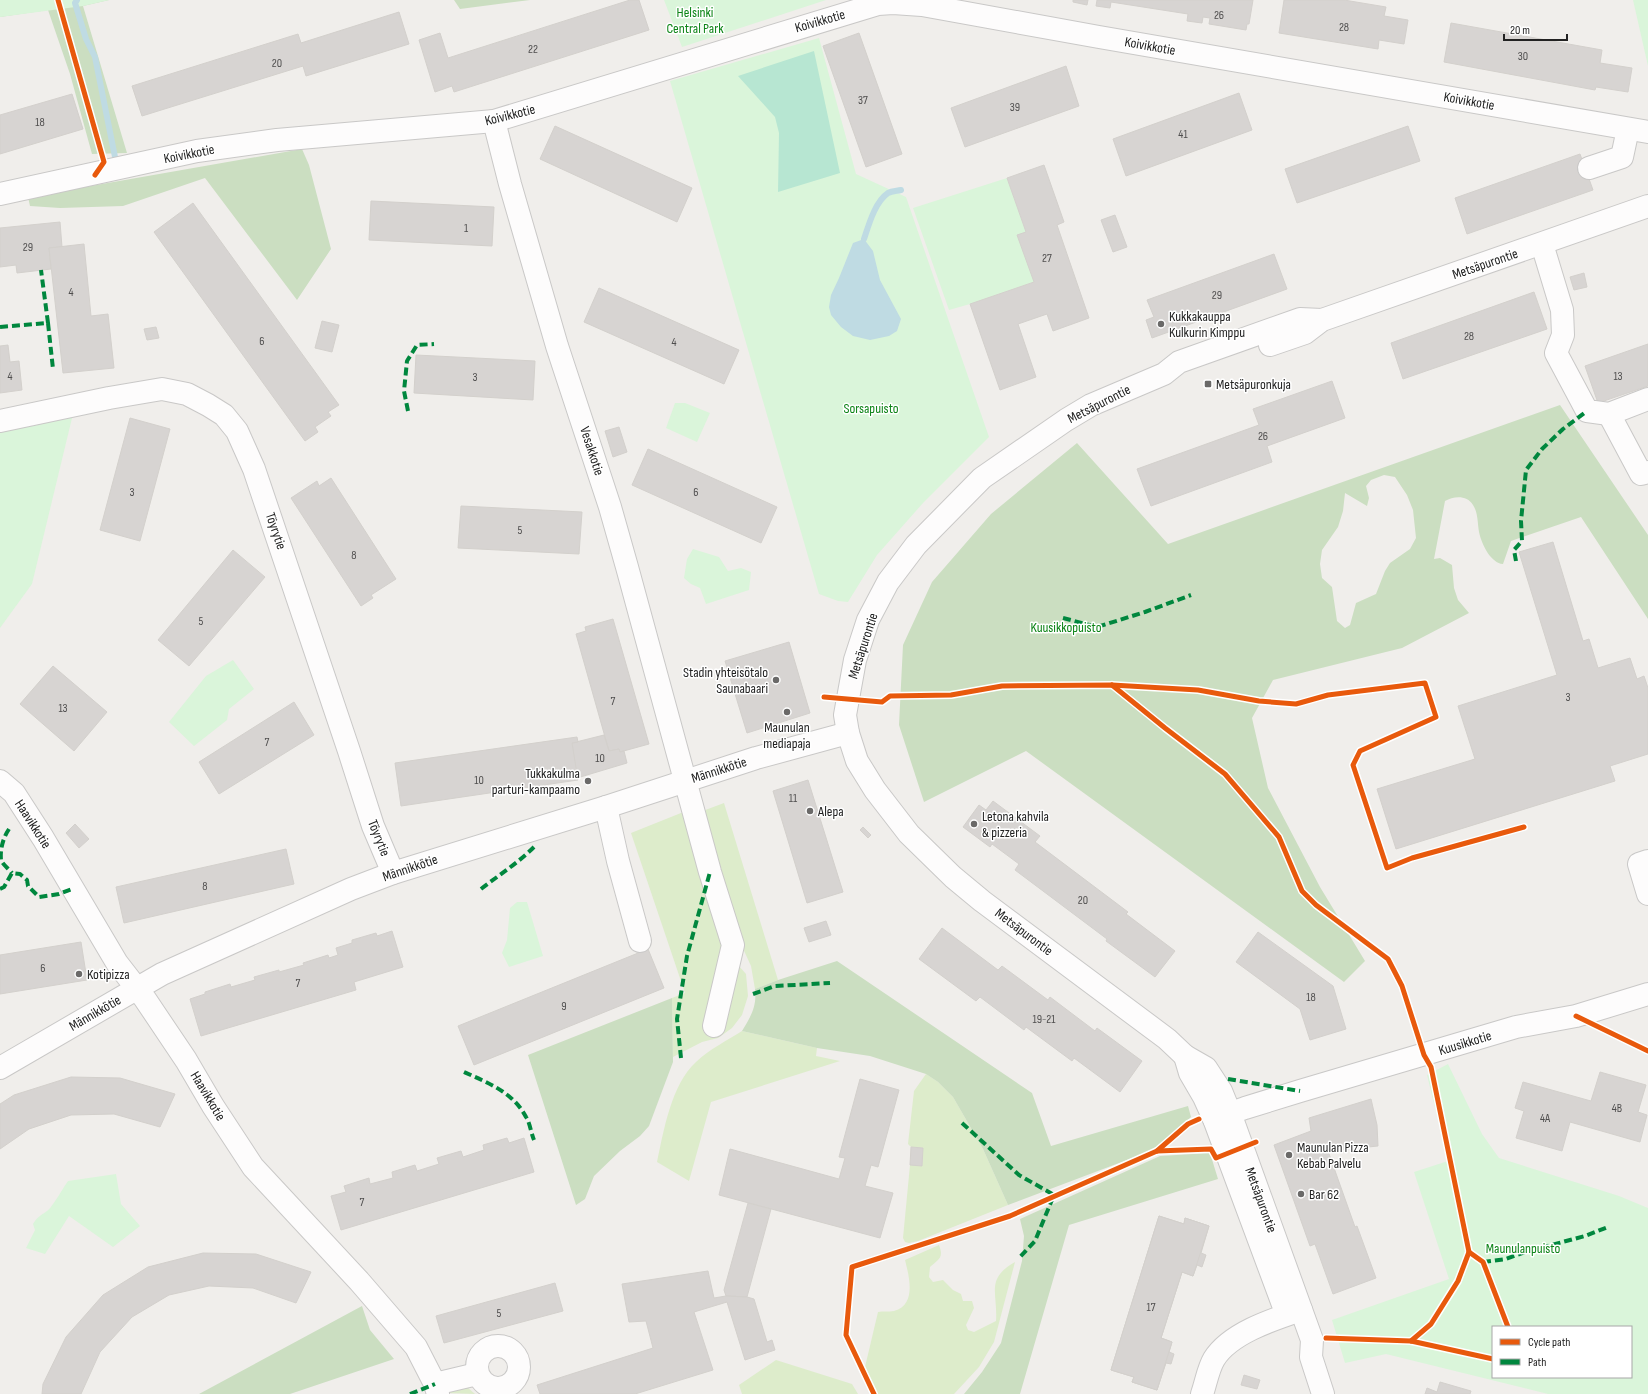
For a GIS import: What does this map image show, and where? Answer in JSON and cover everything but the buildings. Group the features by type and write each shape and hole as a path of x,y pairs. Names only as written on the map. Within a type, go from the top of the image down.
{"street":[{"name":"Koivikkotie","path":"0,194 197,152 277,140 494,121 878,4 893,3 922,5 1638,131"},
{"name":"Vesakkotie","path":"494,121 510,184 536,269 557,346 610,507 628,567 710,872 733,946 714,1026"},
{"path":"1589,168 1622,157 1638,131"},
{"name":"Metsäpurontie","path":"1323,1394 1311,1357 1298,1345 1294,1312 1222,1116 1204,1097 1190,1073 1185,1056 1167,1039 982,901 947,872 909,834 875,790 857,761 848,733 845,715 855,660 868,620 888,582 916,545 976,472 1092,405 1164,374 1184,375 1305,333 1322,320 1648,206"},
{"path":"1542,244 1562,310 1563,335 1556,353 1587,411 1609,414 1648,399"},
{"name":"Töyrytie","path":"0,421 109,398 162,389 187,394 224,415 237,431 254,469 373,826 393,873"},
{"path":"1609,414 1646,475"},
{"name":"Männikkötie","path":"0,1068 170,970 351,889 393,873 606,807 756,758 848,733"},
{"name":"Haavikkotie","path":"0,781 14,793 43,838 113,958 137,989 186,1060 212,1106 253,1167 359,1281 416,1347 436,1389"},
{"path":"606,807 618,861 640,941"},
{"path":"1648,861 1639,864 1648,894"},
{"name":"Kuusikkotie","path":"1222,1116 1300,1091 1516,1027 1576,1016 1648,994"},
{"path":"1202,1394 1214,1360 1219,1353 1234,1340 1250,1331 1294,1312"},
{"path":"496,1345 506,1347 514,1352 519,1361 520,1371 518,1387 509,1386 500,1389 490,1388 482,1382 477,1374 476,1364 480,1355 487,1348 496,1345"},
{"path":"436,1389 477,1374"}],"green space":[{"path":"0,0 109,0 83,6 127,153 92,154 70,74 48,10 0,17"},
{"path":"0,0 109,0 83,6 0,17"},
{"path":"454,0 530,0 460,9"},
{"name":"Helsinki Central Park","path":"664,0 826,0 682,47"},
{"path":"1633,0 1648,0 1648,66"},
{"name":"Sorsapuisto","path":"819,38 856,174 906,197 989,437 923,503 877,555 848,602 838,601 819,594 670,81"},
{"path":"814,51 840,173 778,192 779,133 775,117 738,76"},
{"path":"302,149 309,165 331,249 297,300 205,178 123,206 60,208 30,206 28,197"},
{"path":"1007,178 1026,232 1018,235 1034,282 949,310 913,208"},
{"path":"675,403 685,403 710,413 697,442 666,428"},
{"name":"Kuusikkopuisto","path":"1560,405 1648,535 1648,619 1581,517 1511,541 1503,564 1495,561 1485,549 1480,536 1476,512 1473,505 1467,499 1456,497 1445,501 1434,559 1440,558 1452,565 1454,588 1458,600 1469,613 1402,648 1273,680 1252,718 1268,788 1320,887 1365,961 1344,982 1026,751 924,802 899,725 903,645 932,582 991,514 1077,443 1168,544","holes":["1384,475 1395,477 1407,495 1413,510 1416,538 1410,549 1390,563 1385,571 1376,594 1356,603 1350,625 1345,628 1337,621 1332,587 1322,578 1320,564 1322,550 1338,527 1343,511 1345,493 1367,506 1369,498 1366,486 1371,480"]},
{"path":"73,414 32,584 0,628 0,432"},
{"path":"693,549 719,557 728,571 741,568 751,572 749,590 706,604 700,588 691,584 684,578 687,559"},
{"path":"233,660 254,689 229,709 227,720 194,746 169,722 206,676"},
{"path":"724,803 778,980 755,989 751,966 740,942 700,812"},
{"path":"686,811 738,965 746,974 748,996 742,1015 732,1028 718,1038 702,1042 673,1057 672,998 685,993 631,833"},
{"path":"517,902 527,902 543,956 509,967 502,953 507,940 510,908"},
{"path":"837,961 1032,1093 1051,1146 1188,1106 1191,1117 1156,1149 1008,1205 983,1149 953,1097 938,1082 926,1074 870,1056 817,1048 742,1031 751,1016 755,1001 755,989"},
{"path":"672,998 673,1062 649,1126 640,1136 620,1151 594,1176 585,1199 576,1205 528,1055"},
{"path":"742,1031 817,1048 816,1056 840,1061 711,1102 689,1181 657,1162 670,1109 680,1083 696,1062 712,1049"},
{"name":"Maunulanpuisto","path":"1448,1064 1482,1134 1499,1158 1619,1196 1648,1208 1648,1394 1548,1394 1386,1354 1345,1363 1332,1320 1449,1279 1414,1172 1448,1161 1427,1075"},
{"path":"926,1074 938,1082 953,1097 983,1149 1008,1205 918,1241 909,1243 905,1242 903,1238 910,1165 922,1165 923,1148 911,1147 908,1144 914,1091"},
{"path":"1210,1153 1218,1179 1069,1225 1020,1394 964,1394 982,1372 1001,1343 1022,1261 1024,1236 1020,1219 1160,1156"},
{"path":"116,1174 121,1204 140,1226 113,1247 69,1216 45,1254 26,1248 35,1230 33,1224 52,1206 68,1181"},
{"path":"939,1245 941,1256 930,1267 929,1277 933,1282 943,1280 953,1290 961,1294 963,1301 972,1301 974,1308 966,1325 968,1330 974,1332 996,1321 996,1281 1006,1268 1015,1262 994,1342 979,1367 954,1394 878,1394 865,1367 878,1312 894,1311 901,1308 906,1303 910,1289 905,1260"},
{"path":"362,1306 370,1330 394,1359 290,1394 199,1394"},
{"path":"776,1360 852,1384 858,1394 742,1394 739,1385"},
{"path":"467,1387 475,1394 447,1393"}],"water":[{"path":"864,239 873,251 880,280 901,319 897,331 889,336 870,340 853,336 841,327 831,315 829,307 831,295 853,243"}],"waterway":[{"path":"77,0 75,3 86,39 95,57 115,157"},
{"path":"864,239 879,202 888,193 901,190"}],"marked path":[{"path":"0,327 48,323 41,270"},
{"path":"48,323 53,369"},
{"path":"408,411 404,391 407,361 417,345 434,344"},
{"path":"1516,561 1514,550 1522,541 1521,521 1526,470 1542,449 1563,429 1587,411"},
{"path":"1063,618 1097,627 1145,612 1191,595"},
{"path":"9,829 2,844 1,860 12,873"},
{"path":"481,889 515,864 534,847"},
{"path":"681,1058 677,1019 687,956 710,872"},
{"path":"0,889 4,887 12,873 20,874 27,880 28,886 39,897 59,894 72,889"},
{"path":"753,994 775,986 830,983"},
{"path":"464,1072 499,1089 514,1101 521,1108 527,1119 534,1140"},
{"path":"1228,1079 1300,1091"},
{"path":"962,1123 1019,1175 1054,1195 1035,1241 1019,1258"},
{"path":"1483,1262 1506,1259 1525,1252 1585,1236 1608,1227"},
{"path":"410,1394 435,1384"}],"cycle path":[{"path":"58,0 104,162 95,175"},
{"path":"824,697 882,702 890,696 951,695 1002,686 1112,685 1198,690 1259,701 1296,704 1328,695 1425,683 1436,717 1360,751 1353,765 1387,868 1412,858 1524,827"},
{"path":"1112,685 1225,774 1279,837 1302,891 1316,905 1388,959 1402,986 1424,1055 1431,1067 1469,1252 1483,1262 1508,1326"},
{"path":"1576,1016 1648,1051"},
{"path":"1157,1151 1188,1124 1199,1119"},
{"path":"874,1394 846,1335 852,1267 1010,1216 1157,1151 1211,1149 1216,1158 1256,1142"},
{"path":"1411,1341 1431,1324 1458,1281 1469,1252"},
{"path":"1326,1338 1411,1341 1492,1359"}],"place":[{"name":"Kukkakauppa Kulkurin Kimppu","path":"1161,324"},
{"name":"Metsäpuronkuja","path":"1208,384"},
{"name":"Stadin yhteisötalo Saunabaari","path":"776,680"},
{"name":"Maunulan mediapaja","path":"787,712"},
{"name":"Tukkakulma parturi-kampaamo","path":"588,781"},
{"name":"Alepa","path":"810,811"},
{"name":"Letona kahvila & pizzeria","path":"974,824"},
{"name":"Kotipizza","path":"79,974"},
{"name":"Maunulan Pizza Kebab Palvelu","path":"1289,1155"},
{"name":"Bar 62","path":"1301,1194"}]}
